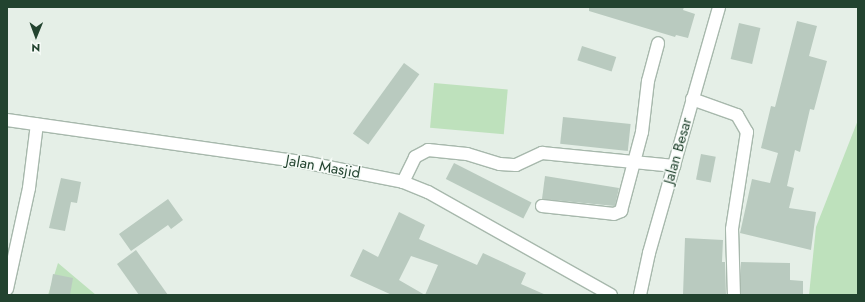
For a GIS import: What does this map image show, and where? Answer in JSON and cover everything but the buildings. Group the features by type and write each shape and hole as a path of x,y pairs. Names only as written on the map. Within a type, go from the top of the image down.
{"street":[{"name":"Jalan Besar","path":"640,295 649,253 719,7"},
{"path":"542,206 614,214 621,211 642,132 648,81 658,43"},
{"path":"692,99 737,115 747,132 732,229 734,295"},
{"name":"Jalan Masjid","path":"7,120 303,162 403,182 428,192 612,295"},
{"path":"7,288 29,188 37,124"},
{"path":"403,182 415,157 428,150 467,154 500,164 516,165 542,153 674,166"}],"green space":[{"path":"434,83 508,89 504,134 430,128"},
{"path":"858,120 858,295 809,295 816,227"},
{"path":"58,263 96,295 48,295"}]}
